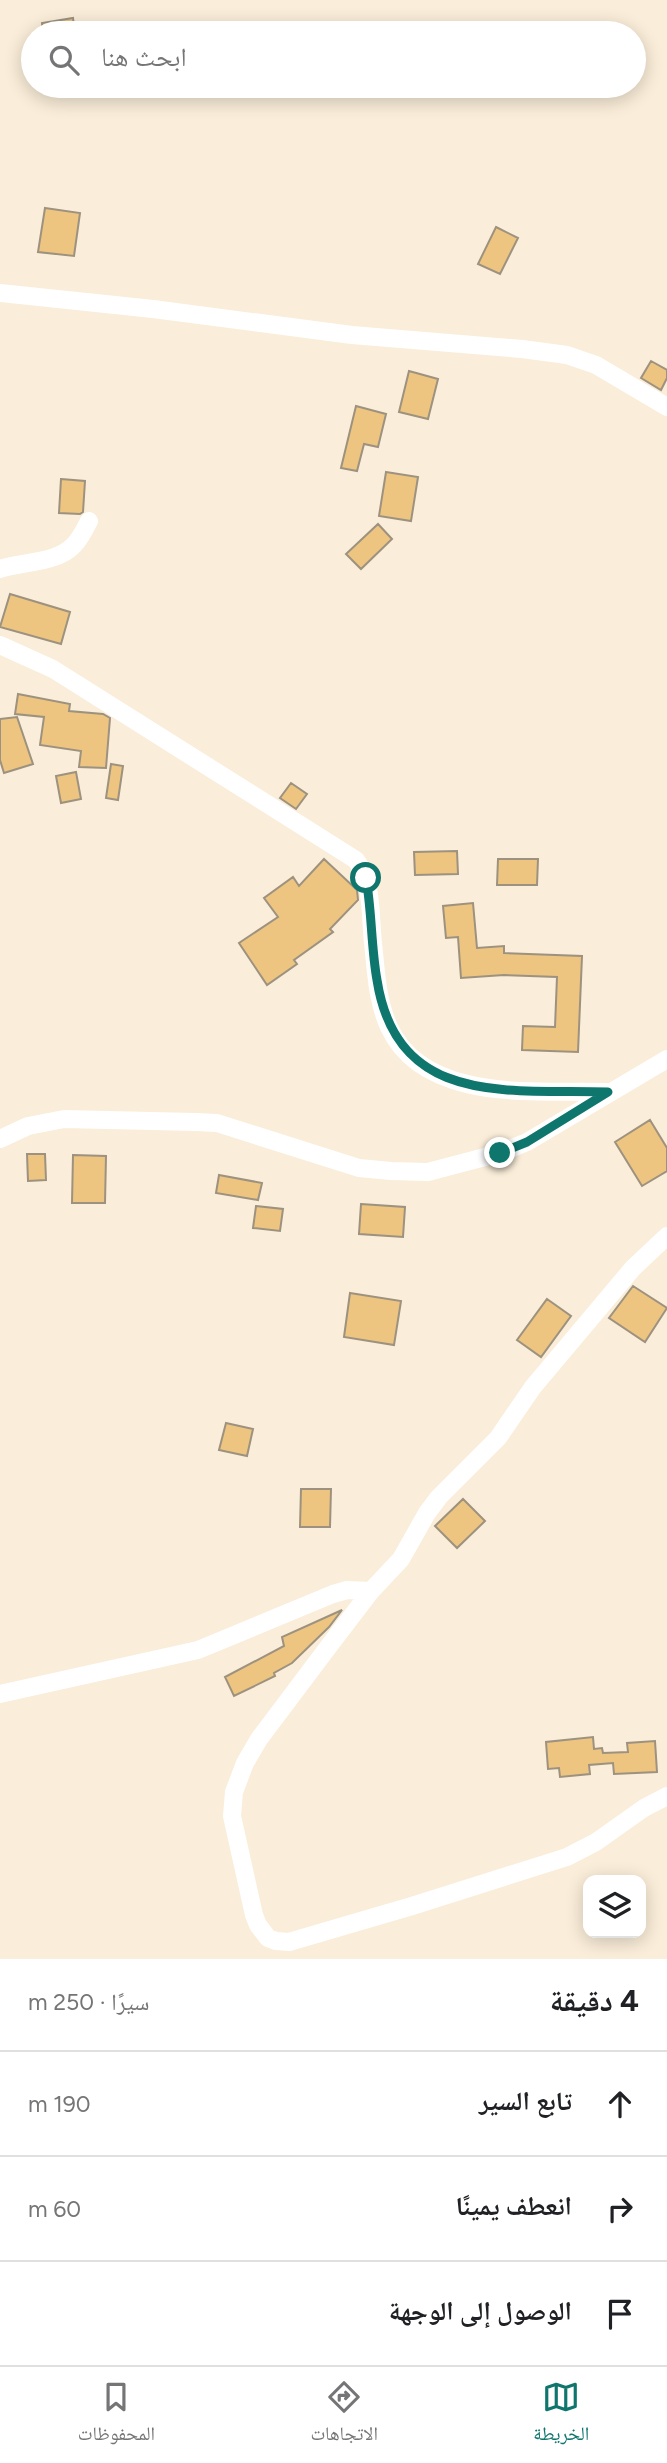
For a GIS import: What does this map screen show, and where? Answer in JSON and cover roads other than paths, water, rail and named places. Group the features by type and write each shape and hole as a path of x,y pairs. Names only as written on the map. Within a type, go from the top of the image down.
{"street":[{"path":"0,293 153,309 352,335 567,355 596,365 667,407"},
{"path":"0,569 61,554 74,545 89,521"},
{"path":"0,645 53,669 356,860 362,869 368,892 377,980 383,1007 400,1044 427,1068 472,1086 608,1092"},
{"path":"0,1139 28,1126 64,1119 206,1122 217,1123 359,1168 428,1172 500,1153 527,1142 667,1059"},
{"path":"667,1236 633,1268 533,1387 498,1438 439,1497 401,1559 371,1591 259,1739 245,1763 234,1792 232,1816 258,1925 268,1938 289,1942 567,1857 596,1842 644,1808 667,1796"},
{"path":"0,1694 198,1650 321,1598 347,1591 371,1591"}]}
